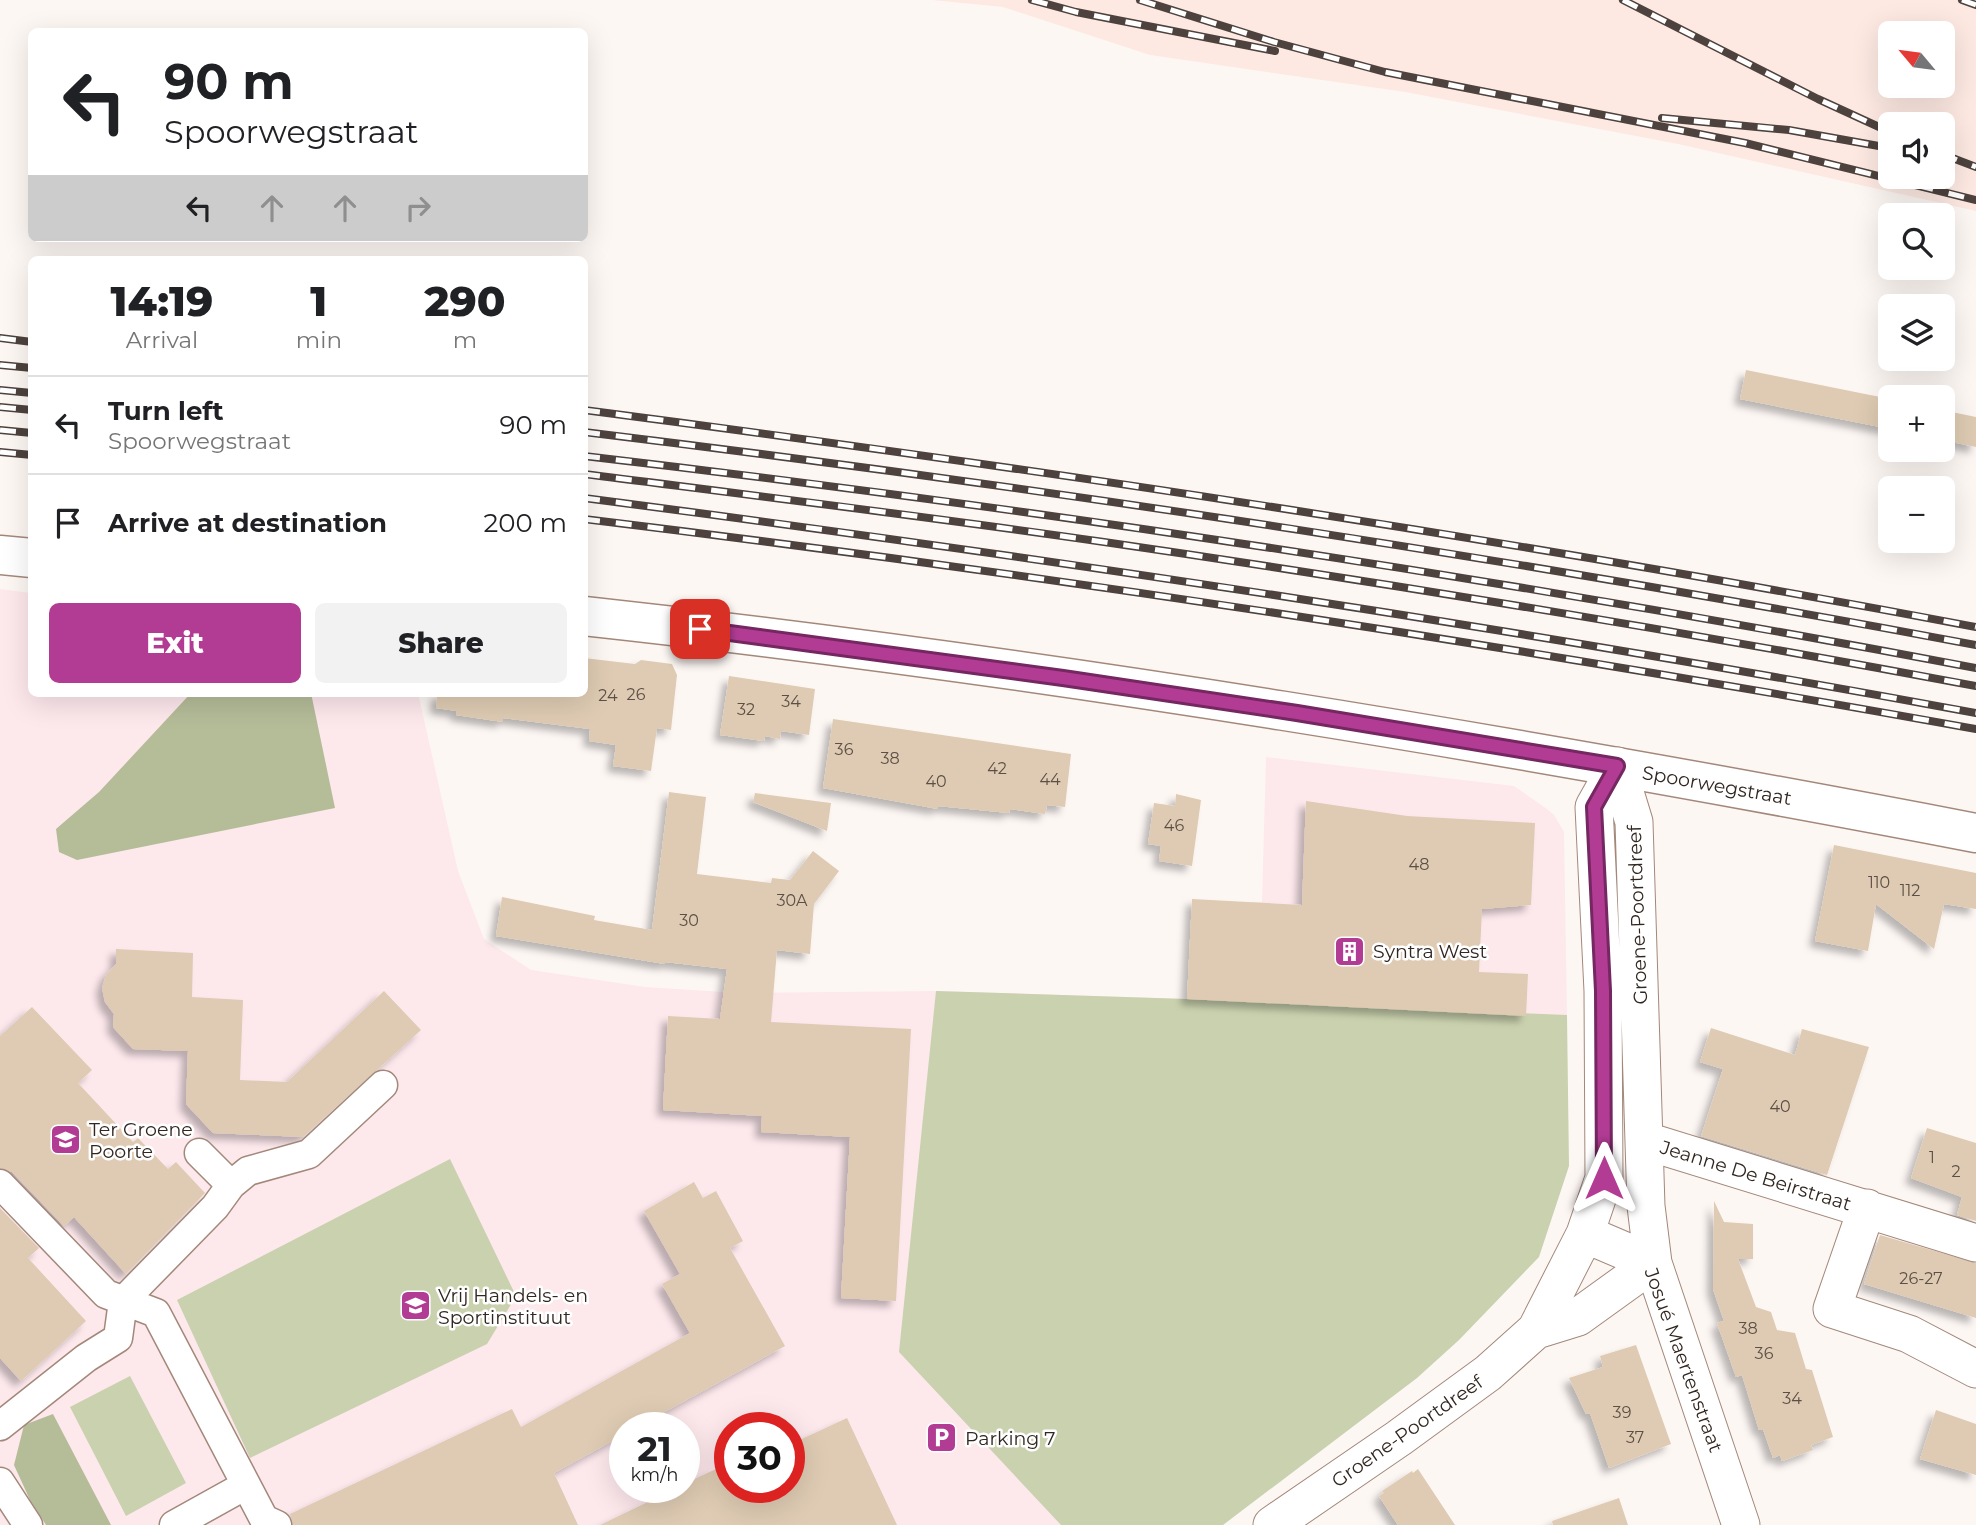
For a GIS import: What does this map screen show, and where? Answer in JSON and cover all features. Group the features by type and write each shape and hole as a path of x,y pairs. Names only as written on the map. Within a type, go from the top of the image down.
{"street":[{"path":"0,555 28,558"},
{"name":"Spoorwegstraat","path":"588,616 1063,678 1396,729 1617,766 1976,833"},
{"name":"Groene-Poortdreef","path":"1536,1330 1578,1317 1653,1263 1646,1206 1634,822 1617,766"},
{"name":"Groene-Poortdreef","path":"1272,1525 1477,1381 1536,1330 1585,1234 1604,1178 1601,941 1594,807 1617,766"},
{"path":"1601,941 1639,939"},
{"path":"0,1426 86,1359 118,1338 123,1301 215,1207 231,1185 248,1171 309,1154 383,1085"},
{"name":"Jeanne De Beirstraat","path":"1646,1142 1976,1243"},
{"path":"199,1153 231,1185"},
{"path":"0,1184 106,1294 156,1313 264,1519 277,1525"},
{"name":"Jeanne De Beirstraat","path":"1867,1208 1832,1310 1909,1334 1976,1369"},
{"name":"Josué Maertenstraat","path":"1585,1234 1653,1263 1741,1525"},
{"path":"0,1482 28,1525"},
{"path":"174,1525 246,1485"}],"shaded area":[{"path":"932,0 1976,0 1976,211 1955,206 1955,203 1940,203 1878,189 1955,189 1955,112 1878,112 1878,189 1678,144 1405,92 1150,55 1003,7"},
{"name":"Ter Groene Poorte","path":"0,589 28,593 28,697 419,697 458,871 484,939 531,970 645,987 739,993 936,991 1187,999 1192,903 1262,902 1266,757 1514,786 1554,815 1564,832 1567,1015 1526,1016 1380,1009 1417,1378 1216,1525 0,1525"}],"green space":[{"path":"187,697 312,697 335,808 77,860 59,852 56,829 99,792"},
{"path":"936,991 1567,1015 1569,1166 1539,1257 1459,1340 1417,1378 1223,1525 1061,1525 899,1352"},
{"path":"450,1159 516,1296 487,1344 250,1458 177,1300"},
{"path":"130,1376 186,1483 126,1516 70,1407"},
{"path":"53,1414 111,1525 46,1525 30,1500 14,1465 24,1425"}],"building":[{"path":"1746,370 1878,397 1878,427 1740,399"},
{"path":"1955,413 1976,417 1976,447 1955,443"},
{"path":"588,658 635,664 641,660 672,664 677,675 671,730 657,728 651,771 613,766 616,745 589,741 590,729 503,718 503,722 456,715 457,711 436,708 437,697 588,697"},
{"path":"729,676 815,689 809,735 781,731 780,739 765,736 764,741 720,735"},
{"path":"833,719 1071,754 1065,807 1047,805 1045,814 1010,809 1009,813 938,806 938,809 823,788"},
{"path":"669,792 706,797 697,874 771,883 772,878 790,880 813,851 839,871 814,904 810,954 777,950 771,1022 911,1029 896,1301 841,1298 850,1137 761,1132 762,1116 663,1110 668,1016 720,1019 727,969 665,964 496,936 502,897 595,916 594,920 652,930"},
{"path":"755,793 831,803 827,831 753,802"},
{"path":"1176,794 1201,800 1192,866 1159,861 1161,846 1148,844 1154,803 1175,806"},
{"path":"1306,801 1407,816 1535,823 1531,905 1482,909 1479,972 1528,974 1526,1016 1187,999 1192,899 1302,905"},
{"path":"1834,845 1976,873 1976,909 1944,904 1934,949 1876,904 1868,951 1815,941"},
{"path":"116,949 193,953 192,997 243,1000 240,1080 287,1082 384,991 421,1030 303,1137 213,1133 186,1104 188,1051 133,1049 113,1027 114,1014 105,1002 102,988 106,975 116,964"},
{"name":"Ter Groene Poorte","path":"32,1007 92,1070 78,1083 133,1142 138,1138 168,1169 176,1162 205,1193 126,1274 74,1217 64,1226 12,1172 0,1168 0,1036"},
{"path":"1711,1028 1795,1055 1802,1029 1869,1047 1827,1175 1701,1136 1723,1069 1700,1062"},
{"path":"1927,1128 1976,1143 1976,1221 1957,1215 1962,1197 1911,1178"},
{"path":"694,1182 703,1198 716,1191 743,1241 730,1248 785,1346 664,1412 609,1412 609,1443 554,1473 578,1525 293,1525 290,1514 512,1409 521,1427 690,1333 662,1284 680,1274 644,1211"},
{"path":"1714,1201 1724,1222 1753,1224 1753,1259 1738,1259 1756,1307 1771,1312 1777,1330 1795,1333 1806,1369 1812,1370 1833,1437 1811,1445 1813,1450 1782,1461 1780,1455 1773,1458 1763,1429 1759,1430 1742,1375 1736,1377 1717,1323 1724,1321 1713,1289"},
{"path":"0,1208 39,1248 28,1258 86,1321 21,1381 0,1358"},
{"path":"1880,1235 1976,1263 1976,1318 1864,1284"},
{"path":"1636,1345 1671,1444 1609,1468 1590,1413 1586,1414 1569,1378 1603,1367 1600,1356"},
{"path":"1936,1410 1976,1424 1976,1475 1920,1459"},
{"path":"847,1418 897,1525 600,1525 646,1503 700,1503 700,1476 714,1470 714,1503 805,1503 805,1438"},
{"path":"1418,1469 1455,1525 1398,1525 1379,1496 1384,1493 1382,1491"},
{"path":"1619,1498 1628,1525 1553,1525 1552,1521"}],"railway":[{"path":"1032,0 1076,12 1275,51"},
{"path":"1140,0 1274,42 1385,72 1745,143 1976,200"},
{"path":"1623,0 1878,126"},
{"path":"1962,0 1976,5"},
{"path":"1662,118 1789,130 1878,146"},
{"path":"1955,159 1976,167"},
{"path":"0,338 28,342"},
{"path":"0,365 28,368"},
{"path":"0,390 28,393"},
{"path":"0,407 28,410"},
{"path":"588,411 1282,508 1630,565 1976,627"},
{"path":"0,430 28,433"},
{"path":"588,433 933,477 1282,527 1630,583 1976,645"},
{"path":"0,452 28,455"},
{"path":"588,456 933,500 1282,550 1630,606 1976,668"},
{"path":"588,475 974,524 1322,575 1649,628 1976,686"},
{"path":"588,499 1282,596 1629,652 1976,713"},
{"path":"588,520 933,564 1282,614 1629,669 1976,729"}],"place":[{"name":"Syntra West","path":"1350,951"},
{"name":"Ter Groene Poorte","path":"66,1140"},
{"name":"Vrij Handels- en Sportinstituut","path":"415,1306"},
{"name":"Parking 7","path":"942,1438"}],"route":[{"path":"700,629 1063,678 1297,713 1617,766 1594,807 1603,991 1604,1178"}]}
